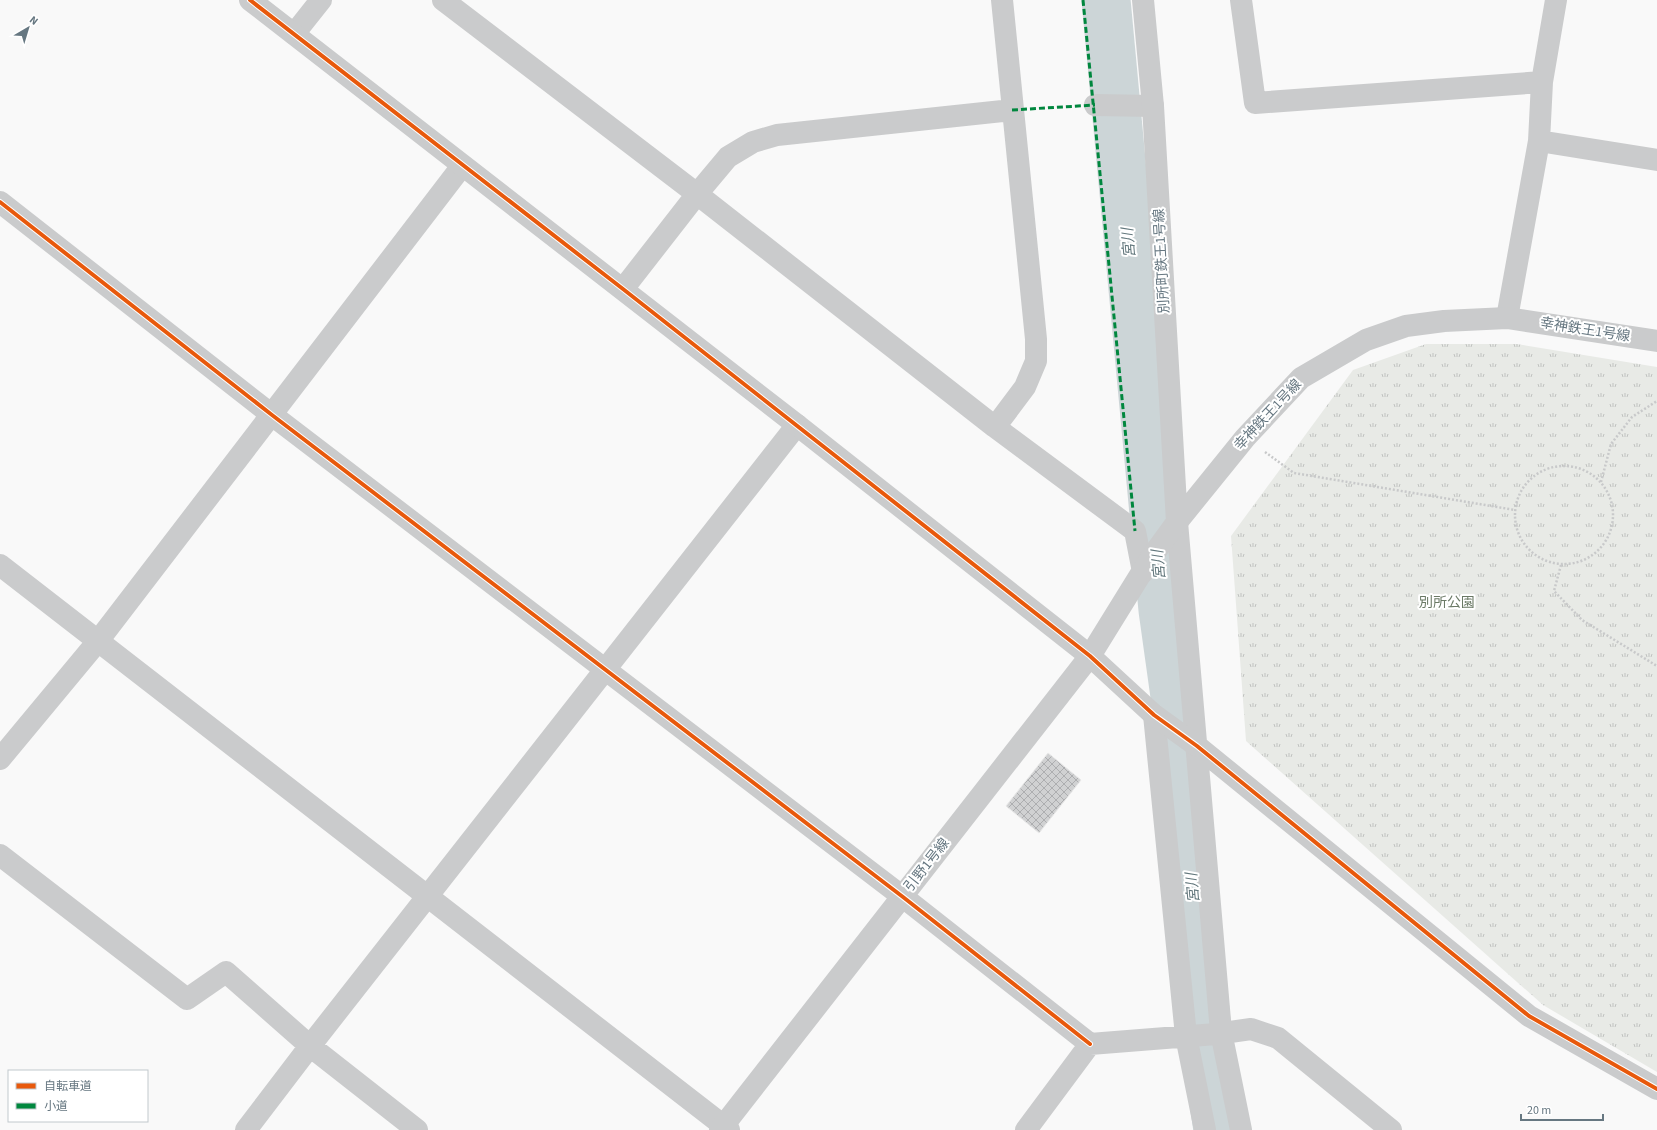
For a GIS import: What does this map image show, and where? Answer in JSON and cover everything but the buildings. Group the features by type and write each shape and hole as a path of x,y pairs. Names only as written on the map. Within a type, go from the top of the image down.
{"street":[{"path":"250,0 462,166 623,289 1090,656 1155,716 1196,746 1529,1016 1657,1089"},
{"path":"294,34 321,0"},
{"path":"443,0 696,194 995,427 1135,530 1146,566"},
{"path":"995,427 1025,387 1036,361 1036,339 1002,0"},
{"name":"別所町鉄王1号線","path":"1143,0 1153,106 1172,529 1196,746 1205,1035"},
{"path":"1241,0 1255,103 1542,82"},
{"path":"1507,318 1539,140 1542,82 1556,0"},
{"path":"1095,105 1153,106"},
{"path":"623,289 696,194 728,157 753,142 777,136 1012,110"},
{"path":"1539,140 1657,160"},
{"path":"0,759 98,642 462,166"},
{"path":"0,202 272,415 903,897 1090,1044 1205,1035 1251,1029 1278,1038 1391,1130"},
{"name":"幸神鉄王1号線","path":"1090,656 1146,566 1172,529 1245,438 1301,378 1366,340 1406,326 1444,321 1507,318 1657,341"},
{"path":"246,1130 310,1046 797,425"},
{"path":"0,565 429,896 724,1129"},
{"name":"引野1号線","path":"724,1129 1090,656"},
{"path":"1155,716 1205,1035 1206,1130"},
{"path":"0,855 187,999 226,972 310,1046 417,1130"},
{"path":"1205,1035 1241,1130"},
{"path":"1026,1130 1090,1044"}],"path":[{"path":"1601,482 1610,444 1632,417 1657,401"},
{"path":"1245,438 1294,473 1515,510"},
{"path":"1560,466 1582,469 1601,482 1612,503 1613,526 1602,547 1584,561 1561,565 1536,556 1519,536 1515,510 1522,488 1538,473 1560,466"},
{"path":"1561,565 1554,592 1582,620 1657,666"}],"green space":[{"name":"別所公園","path":"1426,344 1517,344 1657,367 1657,1072 1543,1005 1246,741 1231,536 1353,370"}],"waterway":[{"name":"宮川","path":"1106,0 1163,610 1175,696 1206,1021 1208,1063 1218,1130"}],"marked path":[{"path":"1083,0 1135,531"},
{"path":"1012,110 1095,105"}],"cycle path":[{"path":"250,0 623,289 1090,656 1154,715 1197,746 1529,1016 1657,1089"},
{"path":"0,202 272,415 903,897 1090,1044"}]}
